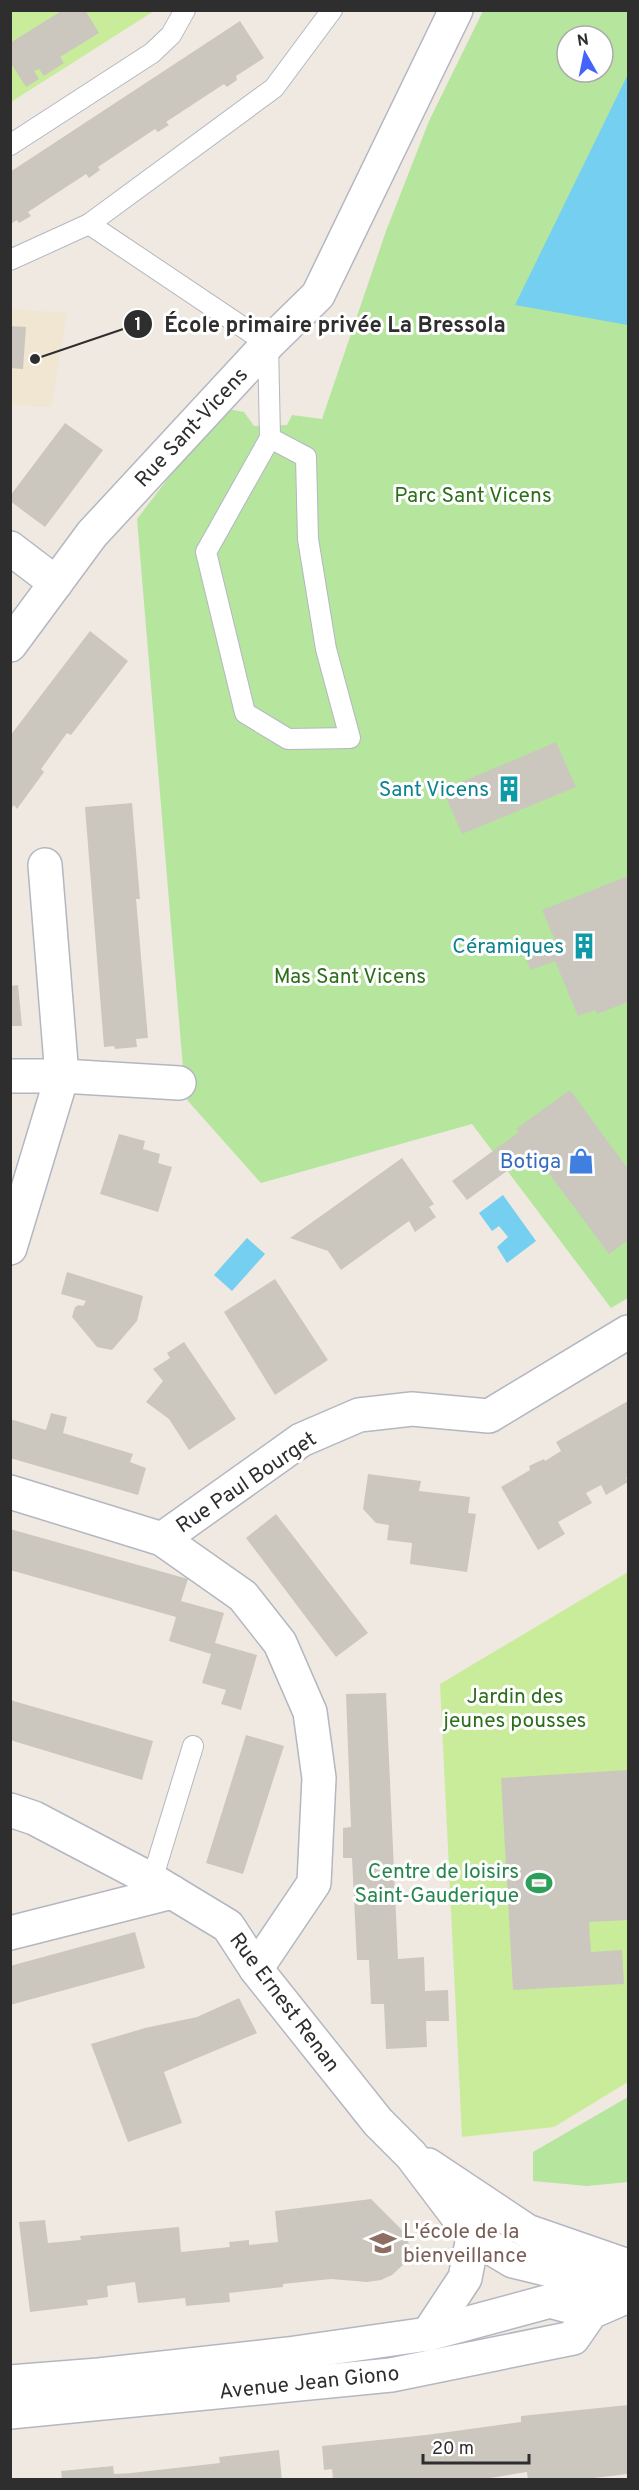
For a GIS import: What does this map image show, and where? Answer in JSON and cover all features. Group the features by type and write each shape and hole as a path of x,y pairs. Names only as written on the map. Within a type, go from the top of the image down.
{"street":[{"name":"Rue Sant-Vicens","path":"10,645 92,534 268,344 318,295 456,10"},
{"path":"10,548 56,583"},
{"path":"10,1248 62,1076 45,865"},
{"path":"10,1076 62,1076 179,1083"},
{"name":"Rue Paul Bourget","path":"162,1539 301,1440 359,1415 412,1409 489,1416 628,1332"},
{"path":"10,1492 162,1539 243,1596 280,1643 310,1712 319,1778 314,1883 256,1969"},
{"name":"Rue Ernest Renan","path":"10,1810 34,1818 162,1886 228,1926 256,1969 378,2122 411,2155 473,2237 513,2261 593,2296 628,2289"},
{"path":"10,1933 162,1886"},
{"name":"Rue Ernest Renan","path":"411,2155 458,2183 527,2230 628,2266"},
{"path":"428,2334 465,2278 473,2237"},
{"name":"Avenue Jean Giono","path":"10,2412 391,2375 573,2338 593,2296 628,2266"},
{"name":"Avenue Jean Giono","path":"10,2382 253,2358 428,2334 550,2301 593,2296 628,2296"}],"lane":[{"path":"10,145 152,52 171,35 185,10"},
{"path":"10,260 89,224 274,88 332,10"},
{"path":"89,224 268,344 270,438 206,552 244,713 288,739 350,738 326,650 308,539 306,457 270,438"},
{"path":"162,1886 193,1746"}],"shaded area":[{"path":"10,309 67,313 51,407 11,405"}],"green space":[{"path":"11,11 154,11 11,102"},
{"path":"483,11 628,11 628,1298 611,1308 472,1124 261,1183 188,1101 183,1068 137,519 222,408 244,412 254,426 287,425 292,415 322,419 386,231 429,121"},
{"name":"Centre de loisirs Saint-Gauderique","path":"628,1572 628,2082 554,2127 462,2137 440,1684"},
{"path":"628,2097 628,2182 587,2186 533,2181 533,2152"}],"water":[{"path":"628,74 628,325 515,305"},
{"path":"503,1195 536,1241 507,1263 497,1247 508,1237 499,1226 492,1231 479,1213"},
{"path":"247,1238 265,1254 232,1291 214,1275"}],"building":[{"path":"63,10 85,10 99,33 60,57 64,63 44,76 39,69 34,71 39,79 26,87 10,62 10,43"},
{"path":"240,21 264,58 236,76 237,80 227,87 224,84 166,122 169,125 158,132 155,129 98,167 100,170 89,178 86,174 28,212 31,216 19,223 17,220 10,224 10,172"},
{"path":"10,326 26,327 23,369 10,368"},
{"path":"65,423 103,450 45,527 10,501 10,496"},
{"path":"90,631 128,661 71,735 67,733 41,769 44,772 17,809 14,805 10,810 10,736"},
{"name":"Sant Vicens","path":"556,742 576,787 462,834 443,790"},
{"path":"132,803 140,899 136,899 148,1038 136,1039 137,1047 115,1049 114,1046 104,1047 85,807"},
{"name":"Céramiques","path":"628,876 628,1002 597,1014 595,1010 578,1016 555,961 531,970 523,952 555,940 542,910"},
{"path":"18,985 22,1026 10,1026 10,986"},
{"name":"Botiga","path":"570,1090 628,1169 628,1240 609,1254 533,1152 467,1200 452,1181 519,1132 516,1129"},
{"path":"119,1134 145,1141 143,1149 160,1154 158,1163 172,1167 158,1212 100,1194"},
{"path":"402,1158 434,1204 429,1207 436,1217 415,1232 409,1221 341,1270 328,1251 290,1238"},
{"path":"67,1272 143,1296 137,1321 112,1350 97,1347 72,1317 75,1307 83,1306 86,1301 61,1294"},
{"path":"275,1279 328,1360 275,1395 224,1312"},
{"path":"184,1342 236,1419 189,1450 169,1419 146,1402 163,1381 153,1369 170,1358 167,1353"},
{"path":"628,1401 628,1476 626,1478 628,1482 606,1495 601,1485 586,1493 592,1503 558,1522 565,1534 538,1550 501,1487 530,1470 529,1466 544,1459 545,1461 561,1451 556,1442"},
{"path":"51,1413 67,1417 63,1433 133,1454 130,1462 146,1468 138,1495 10,1458 10,1419 46,1430"},
{"path":"368,1474 421,1481 419,1491 470,1497 468,1513 476,1514 467,1572 410,1564 412,1543 387,1540 389,1525 376,1523 363,1509"},
{"path":"276,1514 368,1633 336,1657 246,1538"},
{"path":"10,1529 188,1579 181,1601 224,1613 215,1643 257,1655 241,1710 221,1704 226,1690 202,1683 211,1654 169,1641 176,1617 10,1570"},
{"path":"386,1693 398,1959 424,1957 425,1991 448,1990 449,2021 426,2021 427,2047 386,2049 384,2004 371,2004 369,1960 357,1960 352,1858 343,1858 343,1828 351,1827 346,1694"},
{"path":"10,1700 153,1741 142,1780 10,1740"},
{"path":"246,1735 284,1746 243,1874 206,1863"},
{"path":"628,1770 628,1920 589,1922 591,1952 622,1950 624,1984 513,1990 501,1778"},
{"path":"135,1932 145,1968 10,2005 10,1966"},
{"path":"239,1998 257,2033 164,2072 182,2123 128,2142 91,2044 145,2028 197,2017"},
{"path":"371,2199 401,2229 407,2237 410,2249 404,2264 392,2275 381,2280 367,2282 331,2279 283,2284 283,2287 229,2293 230,2302 186,2306 185,2298 138,2303 135,2282 107,2286 108,2297 87,2300 88,2305 30,2312 19,2222 45,2220 48,2243 81,2240 80,2236 179,2227 181,2252 230,2247 229,2242 249,2240 249,2245 278,2242 275,2211"},
{"path":"628,2405 628,2474 577,2480 528,2480 527,2472 478,2480 333,2480 332,2469 324,2470 322,2446 521,2422 521,2416"},
{"path":"279,2450 282,2480 62,2480 61,2471 113,2466 114,2474 131,2473 220,2463 219,2457"}],"place":[{"name":"École primaire privée La Bressola","path":"35,359"},
{"name":"Sant Vicens","path":"509,789"},
{"name":"Céramiques","path":"584,946"},
{"name":"Botiga","path":"581,1161"},
{"name":"Centre de loisirs Saint-Gauderique","path":"539,1883"},
{"name":"L'école de la bienveillance","path":"383,2243"}],"park label":[{"name":"Parc Sant Vicens","path":"473,495"},
{"name":"Mas Sant Vicens","path":"350,976"},
{"name":"Jardin des jeunes pousses","path":"515,1708"}]}
